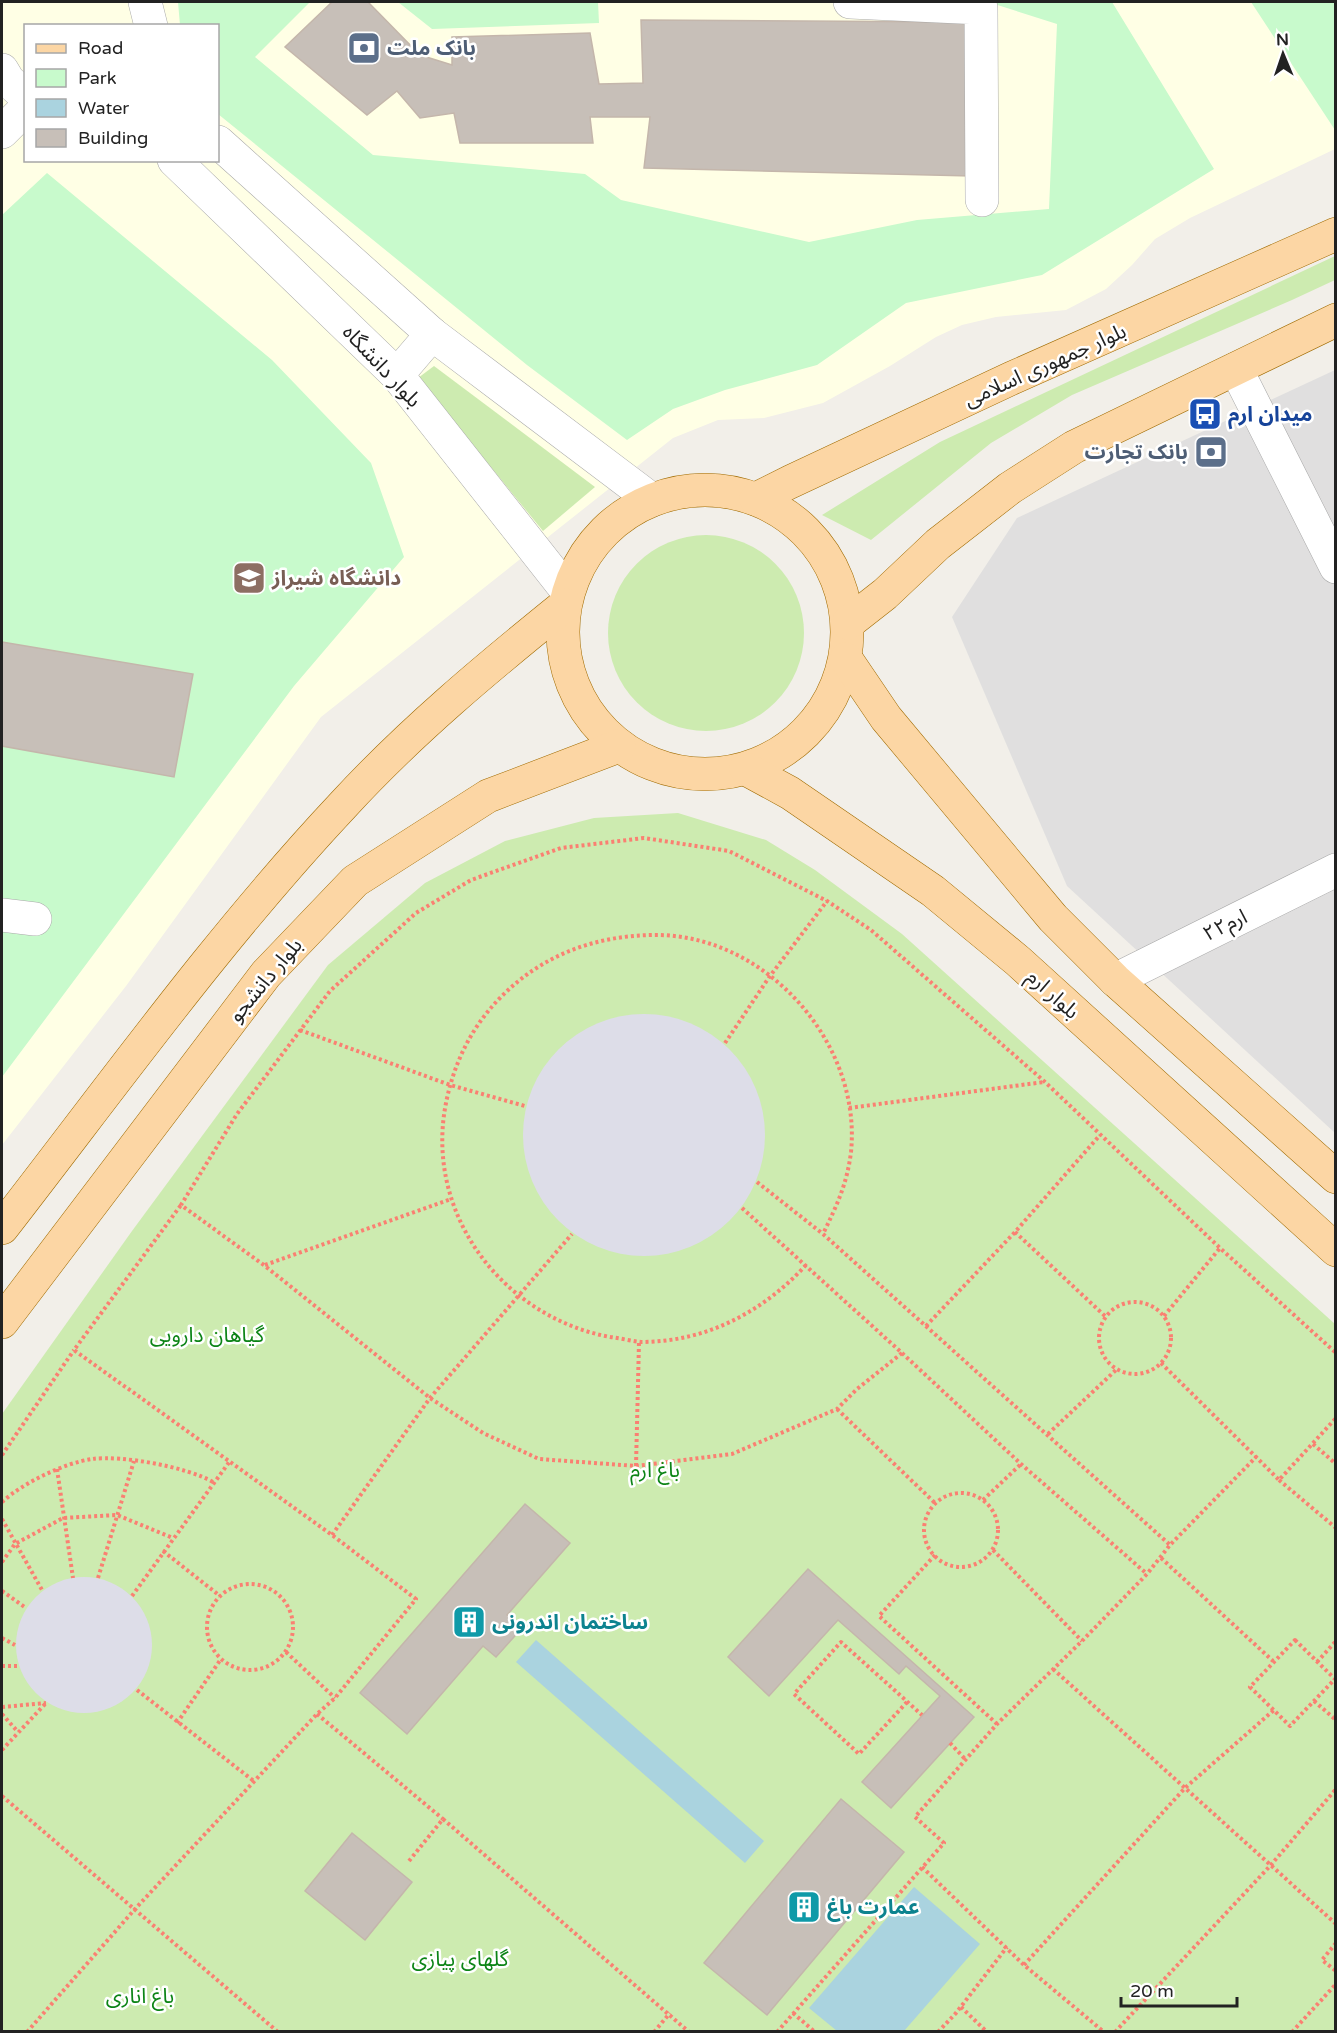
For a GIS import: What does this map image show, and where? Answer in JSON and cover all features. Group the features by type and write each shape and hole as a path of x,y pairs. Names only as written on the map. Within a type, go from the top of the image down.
{"main road":[{"name":"بلوار جمهوری اسلامی","path":"756,500 1002,383 1335,234"},
{"path":"848,623 885,594 938,544 1010,488 1074,447 1335,320"},
{"path":"687,491 722,491 756,500 791,519 820,548 840,584 848,623 846,659 833,696 811,728 782,753 746,769 702,775 658,767 619,746 590,718 571,683 563,645 566,598 580,563 600,536 624,515 652,500 687,491"},
{"path":"2,1228 252,906 343,804 399,749 566,598"},
{"path":"846,659 886,718 1053,918 1115,980 1335,1177"},
{"name":"بلوار دانشجو","path":"2,1322 266,974 355,880 488,796 619,746"},
{"name":"بلوار ارم","path":"746,769 790,794 933,891 1018,961 1335,1250"}],"street":[{"path":"145,2 150,24"},
{"path":"850,2 981,8 982,200"},
{"path":"2,70 8,80 24,95"},
{"path":"2,132 24,110"},
{"path":"219,143 432,334 652,500"},
{"name":"بلوار دانشگاه","path":"176,162 397,375 566,598"},
{"path":"397,375 432,334"},
{"path":"1236,369 1335,567"},
{"name":"ارم۲۲","path":"1115,980 1335,870"},
{"path":"2,915 35,919"}],"path":[{"path":"2,1455 74,1350 181,1205 237,1114 330,990 416,913 471,880 561,848 644,838 729,852 827,901 871,930 1045,1082 1220,1248 1335,1353"},
{"path":"725,1043 770,976 827,901"},
{"path":"806,1265 763,1305 733,1322 700,1334 639,1342 591,1333 553,1318 519,1296 497,1275 478,1252 462,1227 451,1199 442,1141 444,1113 450,1084 464,1047 485,1013 512,985 544,961 581,945 619,936 660,935 689,939 737,954 770,976 794,996 830,1047 842,1077 849,1108 851,1149 844,1190 823,1234"},
{"path":"300,1030 450,1084 525,1106"},
{"path":"849,1108 1045,1082"},
{"path":"926,1326 1015,1232 1100,1135"},
{"path":"757,1182 823,1234 1170,1545"},
{"path":"265,1266 451,1199"},
{"path":"181,1205 265,1266 430,1398 483,1433 539,1459 636,1466 732,1454 837,1408 902,1353"},
{"path":"742,1208 1021,1464 1147,1574"},
{"path":"1015,1232 1106,1317"},
{"path":"332,1535 430,1398 572,1234"},
{"path":"1164,1316 1220,1248"},
{"path":"1146,1303 1164,1316 1172,1336 1170,1347 1161,1363 1149,1371 1138,1374 1117,1369 1108,1361 1099,1339 1106,1317 1114,1309 1124,1304 1146,1303"},
{"path":"636,1466 639,1342"},
{"path":"27,2031 135,1909 317,1714 335,1698 416,1599 332,1535 74,1350"},
{"path":"1161,1363 1279,1480 1335,1528"},
{"path":"1048,1434 1117,1369"},
{"path":"837,1408 935,1503"},
{"path":"1279,1480 1335,1418"},
{"path":"1313,1444 1335,1464"},
{"path":"777,2031 944,1843 915,1817 997,1725 1147,1574 1170,1545 1256,1457"},
{"path":"2,1502 11,1493 57,1469 93,1459 166,1465 201,1475 213,1482"},
{"path":"98,1578 134,1461"},
{"path":"132,1596 230,1461"},
{"path":"983,1500 1021,1464"},
{"path":"57,1469 73,1578"},
{"path":"958,1493 971,1494 983,1500 997,1518 998,1540 993,1550 985,1559 964,1567 941,1562 926,1542 924,1528 927,1515 935,1503 946,1496 958,1493"},
{"path":"2,1562 15,1544 63,1518 117,1515 173,1538"},
{"path":"2,1519 42,1590"},
{"path":"993,1550 1082,1641"},
{"path":"163,1551 220,1596"},
{"path":"935,1555 879,1616 997,1725"},
{"path":"1161,1558 1273,1661"},
{"path":"243,1585 259,1585 273,1591 285,1601 292,1615 293,1631 286,1652 268,1667 253,1670 237,1669 221,1659 208,1639 206,1625 210,1611 220,1596 228,1590 243,1585"},
{"path":"2,1591 26,1608"},
{"path":"2,1638 15,1645"},
{"path":"1295,1640 1317,1662 1335,1679 1290,1726 1250,1687 1295,1640"},
{"path":"1317,1662 1335,1641"},
{"path":"907,1702 859,1754 794,1694 841,1642 922,1715"},
{"path":"286,1652 335,1698"},
{"path":"177,1723 221,1659"},
{"path":"2,1666 18,1666"},
{"path":"1053,1669 1335,1924"},
{"path":"137,1690 255,1782"},
{"path":"1314,1701 1335,1720"},
{"path":"2,1707 46,1703 2,1750"},
{"path":"1024,1965 1185,1788 1274,1710"},
{"path":"2,1714 18,1732"},
{"path":"317,1714 443,1819 689,2031"},
{"path":"950,1743 966,1760"},
{"path":"1115,2031 1270,1866 1335,1790"},
{"path":"2,1796 278,2031"},
{"path":"409,1861 443,1819"},
{"path":"922,1867 1024,1965 1104,2031"},
{"path":"1335,1943 1322,1960 1335,1971"},
{"path":"938,2031 961,2007 1007,1947"},
{"path":"1292,2031 1335,1984"},
{"path":"961,2007 987,2031"},
{"path":"654,2031 670,2013"},
{"path":"793,2013 815,2031"}],"shaded area":[{"name":"دانشگاه شیراز","path":"2,2 1335,2 1335,149 1190,218 1155,239 1106,289 1066,310 996,317 962,325 936,337 890,366 823,403 764,418 718,420 673,438 321,717 126,986 2,1145"},
{"path":"1335,370 1335,1133 1067,886 952,617 1017,518"},
{"path":"632,1014 656,1014 679,1019 701,1028 730,1049 745,1068 756,1089 763,1111 765,1135 763,1159 756,1181 745,1202 730,1221 701,1242 679,1251 656,1256 632,1256 609,1251 587,1242 567,1229 550,1212 537,1192 528,1170 523,1147 523,1123 528,1100 537,1078 550,1058 567,1041 587,1028 609,1019"},
{"path":"84,1577 110,1582 122,1588 132,1597 141,1607 147,1619 152,1645 147,1671 141,1683 132,1693 122,1702 110,1708 84,1713 58,1708 46,1702 36,1693 27,1683 21,1671 16,1645 21,1619 27,1607 36,1597 46,1588 58,1582"}],"green space":[{"path":"178,2 310,2 255,57 373,155 585,174 621,200 809,242 917,220 1049,209 1057,24 988,2 1112,2 1214,169 1042,275 906,303 817,365 725,390 673,409 627,440 527,365 219,115 219,24 180,24"},
{"path":"398,2 598,2 599,23 432,29"},
{"path":"1251,2 1335,2 1335,130"},
{"path":"47,173 272,360 371,463 404,557 294,686 2,1077 2,215"},
{"path":"1335,256 1335,280 1072,395 991,443 871,540 822,515 940,442"},
{"path":"434,366 595,487 543,531 418,378"},
{"path":"706,535 725,537 752,547 768,557 782,571 796,596 802,614 804,633 802,652 792,679 782,695 768,709 743,723 725,729 706,731 687,729 660,719 644,709 630,695 616,670 610,652 608,633 610,614 620,587 630,571 644,557 669,543 687,537"},
{"name":"باغ ارم","path":"678,813 766,840 815,870 902,934 1335,1324 1335,2031 2,2032 2,1414 132,1231 328,965 425,883 505,841 594,818"}],"water":[{"path":"536,1640 764,1841 745,1863 516,1662"},
{"path":"914,1887 980,1944 904,2031 837,2031 809,2008"}],"building":[{"path":"332,2 368,2 420,55 452,65 452,37 590,33 599,84 643,83 641,20 965,22 971,176 644,168 650,117 590,117 593,143 460,143 454,113 420,118 397,91 367,115 285,47"},
{"path":"2,642 193,674 174,777 2,746"},
{"name":"ساختمان اندرونی","path":"525,1504 570,1543 507,1615 522,1628 496,1657 483,1646 407,1734 360,1693"},
{"path":"808,1569 974,1717 891,1808 862,1782 940,1696 906,1666 899,1674 838,1620 769,1696 728,1657"},
{"name":"عمارت باغ","path":"841,1799 904,1852 767,2015 704,1963"},
{"path":"352,1833 412,1882 365,1940 305,1891"}],"place":[{"name":"بانک ملت","path":"364,48"},
{"name":"میدان ارم","path":"1205,414"},
{"name":"بانک تجارت","path":"1211,452"},
{"name":"دانشگاه شیراز","path":"249,578"},
{"name":"ساختمان اندرونی","path":"469,1622"},
{"name":"عمارت باغ","path":"804,1907"}],"park label":[{"name":"گیاهان دارویی","path":"207,1335"},
{"name":"گلهای پیازی","path":"460,1959"},
{"name":"باغ اناری","path":"140,1996"}]}
